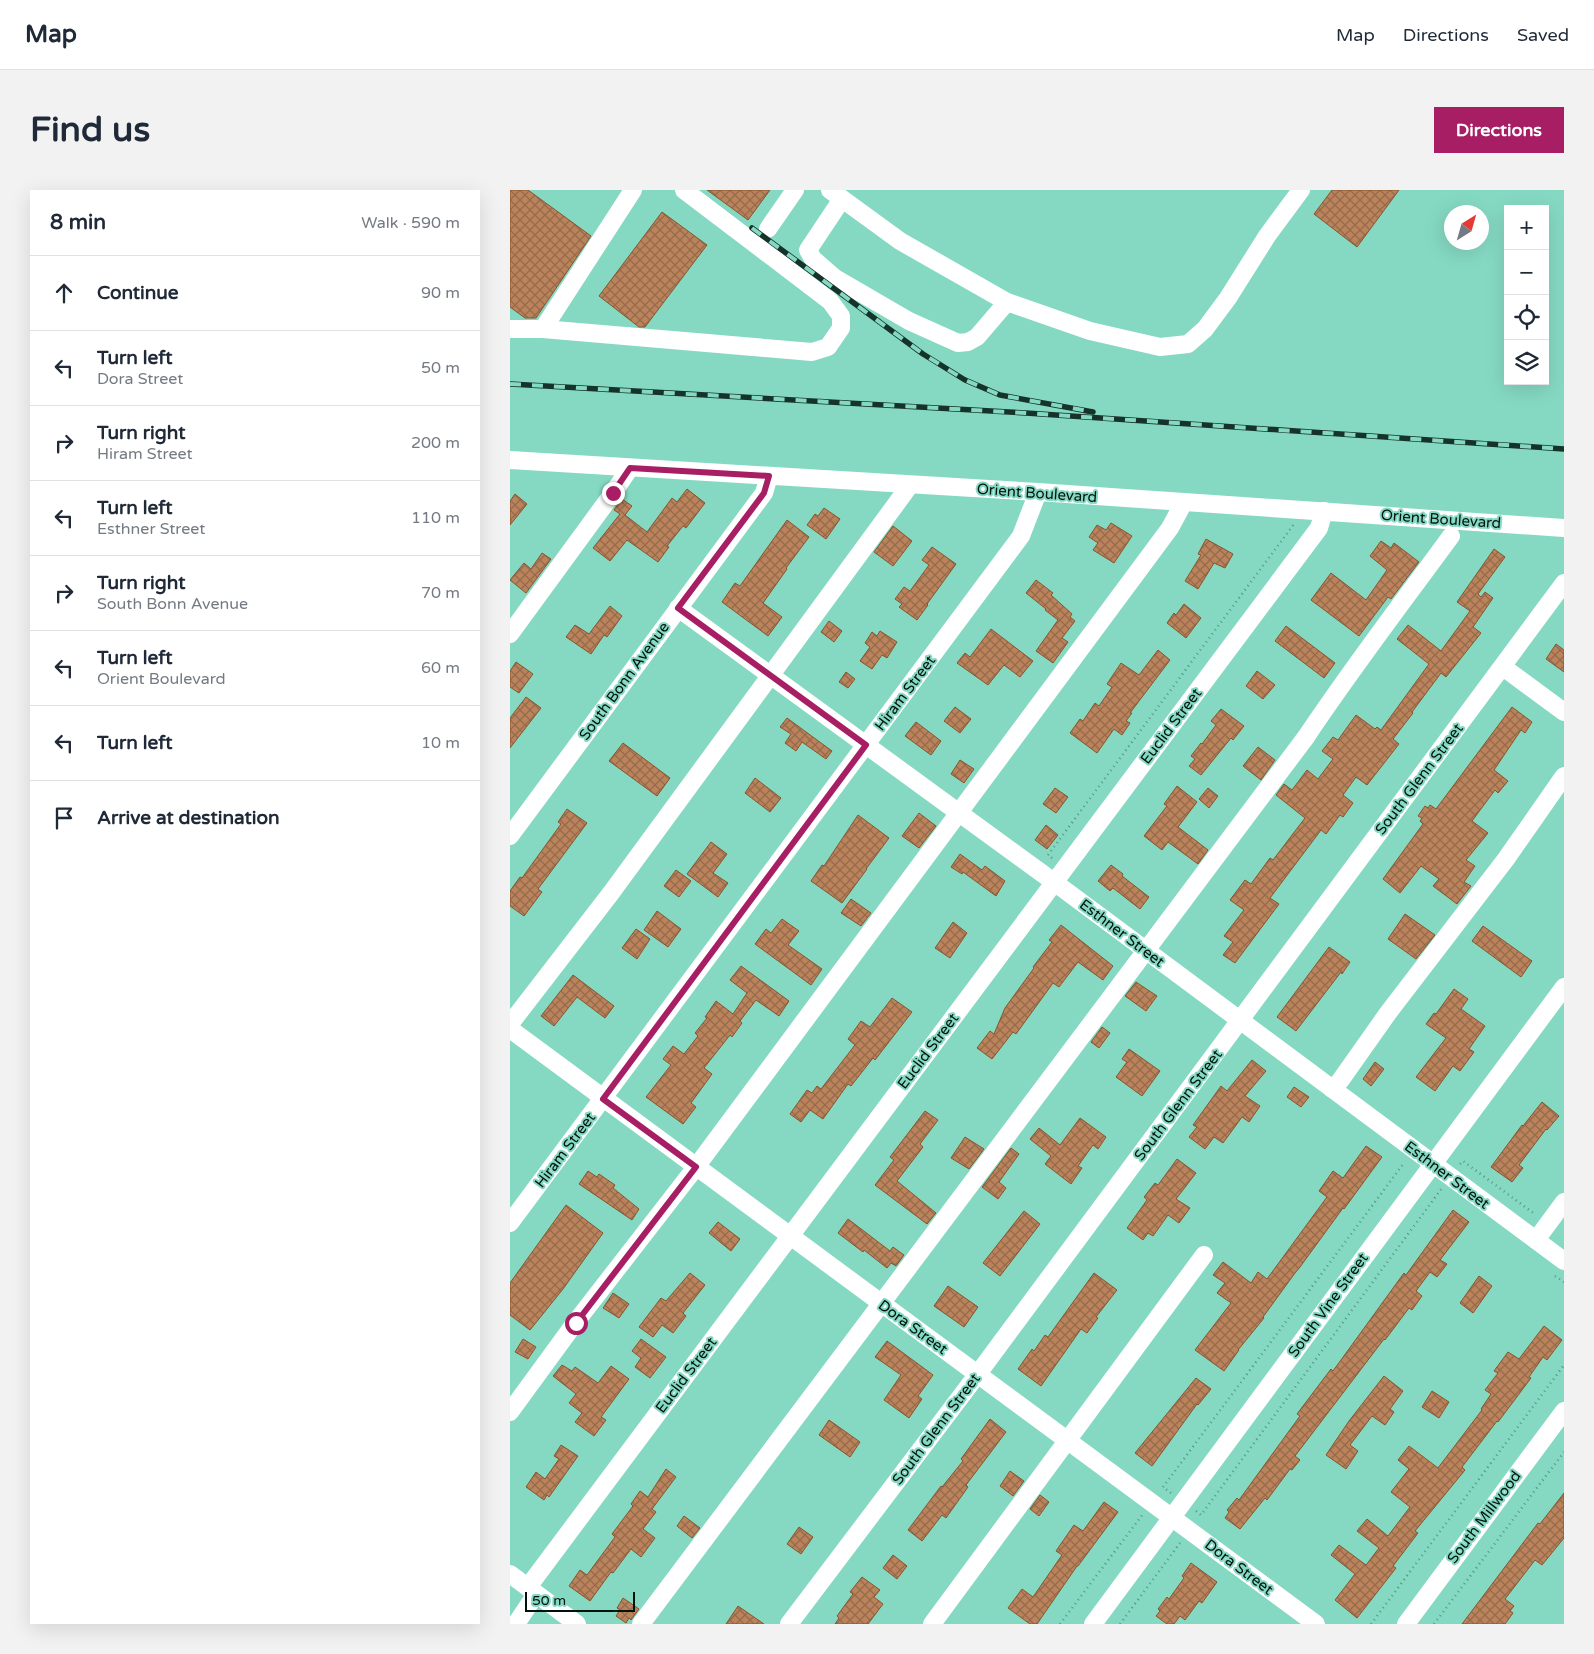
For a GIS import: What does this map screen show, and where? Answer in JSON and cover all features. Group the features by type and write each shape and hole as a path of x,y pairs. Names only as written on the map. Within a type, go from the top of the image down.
{"street":[{"path":"543,329 633,190"},
{"path":"510,329 543,329 812,352 828,347 841,328 841,316 830,301 684,190"},
{"path":"768,228 795,190"},
{"path":"1007,302 976,337 968,342 958,343 909,321 836,278 813,259 808,250 836,194 900,242 1007,302 1090,331 1160,346 1188,344 1206,329 1267,236 1301,190"},
{"name":"Orient Boulevard","path":"510,460 1038,492 1564,528"},
{"path":"510,634 630,468"},
{"name":"South Bonn Avenue","path":"510,836 764,493 769,476"},
{"path":"510,1024 611,893 910,484"},
{"name":"Hiram Street","path":"510,1223 1021,536 1038,492"},
{"path":"510,1412 696,1167 1170,528 1184,502"},
{"name":"Euclid Street","path":"516,1624 532,1591 789,1236 1319,528 1324,511"},
{"path":"641,1624 1306,737 1346,677 1375,641 1451,536"},
{"name":"South Glenn Street","path":"789,1624 1240,1021 1564,583"},
{"name":"Esthner Street","path":"678,608 1054,882 1564,1262"},
{"path":"1502,667 1564,712"},
{"path":"1332,1089 1340,1081 1388,1013 1466,913 1564,776"},
{"name":"South Vine Street","path":"1093,1624 1564,987"},
{"name":"Dora Street","path":"510,1029 1316,1624"},
{"path":"1536,1240 1564,1202"},
{"path":"932,1624 1204,1255"},
{"name":"South Millwood","path":"1406,1624 1564,1411"},
{"path":"510,1574 577,1624"}],"path":[{"path":"1048,855 1296,522"},
{"path":"1371,1624 1564,1365"},
{"path":"1434,1624 1564,1452"},
{"path":"1060,1624 1152,1502"},
{"path":"1120,1624 1189,1530"}],"building":[{"path":"510,190 528,190 591,236 536,318 525,318 510,307"},
{"path":"707,190 770,190 748,220"},
{"path":"1332,190 1399,190 1357,247 1314,214"},
{"path":"662,212 707,245 645,327 639,327 599,296"},
{"path":"687,489 705,503 686,528 683,526 667,546 669,547 658,562 627,540 610,561 593,548 620,514 614,510 622,499 632,506 625,515 647,532 672,498 677,502"},
{"path":"515,494 527,504 510,525 510,501"},
{"path":"824,508 840,519 826,539 807,525 815,514 818,516"},
{"path":"787,520 809,537 763,603 782,617 768,636 722,602 735,583 740,586"},
{"path":"1111,523 1132,536 1114,563 1093,550 1098,543 1089,537 1097,525 1106,530"},
{"path":"893,526 912,541 893,566 874,552"},
{"path":"1206,539 1233,554 1225,568 1214,563 1198,589 1185,581 1201,555 1198,554"},
{"path":"1381,541 1391,548 1394,543 1419,562 1391,599 1388,597 1359,636 1311,600 1331,573 1366,600 1387,570 1370,556"},
{"path":"932,547 956,564 917,620 899,607 902,604 895,599 904,587 910,591 929,565 922,560"},
{"path":"1494,549 1505,557 1478,594 1481,597 1485,592 1493,598 1473,627 1481,633 1446,677 1441,673 1393,739 1399,744 1367,785 1356,777 1343,795 1353,803 1343,817 1340,815 1326,834 1321,830 1270,898 1279,904 1235,963 1223,955 1233,942 1224,936 1244,910 1230,900 1245,880 1251,884 1270,858 1273,860 1305,818 1276,795 1284,784 1292,790 1307,770 1318,779 1333,759 1322,751 1333,737 1338,740 1356,715 1375,729 1377,727 1381,730 1429,664 1397,639 1408,625 1441,651 1470,611 1457,602"},
{"path":"542,553 551,559 526,593 510,580 524,563 531,569"},
{"path":"1036,580 1053,593 1051,595 1072,614 1070,617 1075,621 1062,638 1068,642 1053,663 1036,651 1058,620 1026,593"},
{"path":"1184,604 1201,618 1186,638 1167,623"},
{"path":"610,606 622,616 607,637 604,635 591,654 566,637 575,625 589,634"},
{"path":"829,621 842,631 834,642 821,632"},
{"path":"1286,626 1335,663 1324,678 1275,641"},
{"path":"991,629 1033,661 1020,677 1004,665 988,685 957,663 965,653 970,657"},
{"path":"880,631 897,642 887,658 882,655 872,669 860,661 870,647 865,643 872,632 877,636"},
{"path":"1556,644 1564,650 1564,672 1546,659"},
{"path":"1158,650 1170,660 1130,713 1132,713 1126,721 1130,723 1122,735 1114,729 1097,753 1070,733 1080,719 1083,721 1095,703 1099,706 1112,687 1107,684 1121,663 1139,675"},
{"path":"516,662 533,674 519,693 510,687 510,671"},
{"path":"1257,671 1275,685 1263,699 1246,686"},
{"path":"846,672 855,679 848,688 839,682"},
{"path":"526,697 541,708 510,748 510,718"},
{"path":"955,707 971,719 960,733 944,721"},
{"path":"1512,707 1532,722 1525,733 1521,730 1494,770 1508,781 1498,793 1495,790 1472,821 1488,833 1466,860 1475,866 1464,882 1471,886 1457,904 1433,886 1439,879 1421,866 1400,893 1383,879 1423,824 1420,821 1422,818 1418,816 1425,806 1428,808 1430,805 1436,809"},
{"path":"1221,709 1244,726 1233,740 1231,738 1201,775 1189,766 1195,759 1191,756 1216,725 1211,721"},
{"path":"787,718 832,751 826,759 802,742 796,751 785,743 791,734 780,727"},
{"path":"916,722 941,741 931,755 905,736"},
{"path":"623,743 670,778 657,796 609,761"},
{"path":"1258,747 1275,760 1261,780 1243,766"},
{"path":"960,760 974,769 964,783 951,774"},
{"path":"755,778 781,798 770,812 745,793"},
{"path":"1177,786 1197,802 1178,827 1208,850 1198,864 1168,842 1162,850 1144,836 1167,806 1164,804"},
{"path":"1055,788 1068,797 1056,813 1043,804"},
{"path":"1208,788 1218,796 1209,808 1199,799"},
{"path":"567,809 587,823 538,889 542,892 524,916 510,906 510,891 520,877 522,878 561,824 558,822"},
{"path":"919,813 936,826 919,848 902,836"},
{"path":"858,815 889,838 842,903 811,881 822,865 824,866"},
{"path":"1046,825 1058,835 1047,849 1035,840"},
{"path":"711,842 727,854 713,873 728,883 718,897 687,874"},
{"path":"960,854 982,870 985,866 1005,881 996,896 963,872 962,874 951,867"},
{"path":"1111,865 1149,897 1140,909 1113,888 1110,891 1098,881"},
{"path":"676,870 691,881 679,897 664,886"},
{"path":"851,899 871,913 861,926 841,913"},
{"path":"657,911 681,929 668,947 644,930"},
{"path":"1405,914 1435,935 1416,959 1388,939"},
{"path":"782,919 799,931 788,945 822,969 811,985 755,944 766,929 771,933"},
{"path":"953,922 967,933 950,958 935,948"},
{"path":"1061,925 1113,966 1103,980 1078,962 1059,987 1053,983 1016,1034 1013,1032 992,1059 977,1048 990,1031 994,1034 1005,1008 1052,942 1049,940"},
{"path":"1483,926 1532,961 1521,977 1472,941"},
{"path":"636,929 650,939 637,959 622,948"},
{"path":"1329,947 1350,962 1296,1031 1277,1017"},
{"path":"741,966 789,1001 779,1016 756,1000 740,1021 742,1023 732,1037 730,1035 704,1068 712,1074 691,1103 696,1107 683,1124 646,1097 671,1065 663,1059 673,1046 684,1054 698,1036 695,1033 707,1018 705,1017 716,1001 733,1014 747,993 730,980"},
{"path":"573,975 614,1006 605,1018 577,997 554,1026 541,1016"},
{"path":"1136,982 1157,996 1146,1011 1125,996"},
{"path":"1454,989 1468,999 1461,1009 1485,1026 1469,1049 1474,1052 1460,1071 1453,1066 1435,1091 1416,1077 1446,1038 1426,1024 1434,1013 1436,1014"},
{"path":"892,998 912,1012 875,1060 873,1058 851,1086 848,1084 823,1119 810,1110 801,1122 790,1114 807,1090 812,1093 817,1086 821,1089 855,1045 848,1039 861,1021 870,1027"},
{"path":"1102,1027 1110,1033 1099,1048 1091,1042"},
{"path":"1129,1049 1160,1071 1142,1096 1116,1077 1127,1062 1122,1059"},
{"path":"1252,1060 1266,1071 1245,1096 1260,1106 1249,1122 1242,1117 1223,1143 1214,1137 1205,1149 1189,1137 1197,1127 1193,1125 1221,1086 1227,1091"},
{"path":"1375,1062 1384,1069 1371,1086 1363,1079"},
{"path":"1294,1087 1309,1097 1301,1107 1287,1097"},
{"path":"1542,1102 1559,1116 1546,1129 1519,1165 1523,1168 1512,1182 1491,1167 1522,1125"},
{"path":"925,1111 938,1120 920,1144 923,1147 897,1181 936,1213 927,1224 875,1185 894,1160 890,1157"},
{"path":"1080,1118 1106,1137 1098,1149 1093,1145 1078,1166 1082,1168 1071,1184 1045,1164 1051,1156 1030,1139 1039,1128 1060,1145"},
{"path":"965,1137 984,1149 969,1169 951,1158"},
{"path":"1366,1146 1382,1157 1224,1371 1195,1350 1231,1303 1217,1293 1225,1283 1213,1275 1223,1262 1251,1283 1258,1272 1267,1279 1327,1197 1319,1191 1333,1171 1343,1178"},
{"path":"1011,1148 1019,1154 999,1182 1006,1188 998,1199 982,1187"},
{"path":"1177,1159 1196,1173 1176,1199 1190,1208 1179,1223 1168,1215 1153,1236 1148,1233 1143,1240 1127,1228 1147,1200 1144,1197 1155,1183 1158,1185"},
{"path":"588,1171 597,1177 599,1174 615,1185 613,1188 639,1209 632,1220 579,1184"},
{"path":"566,1205 603,1233 563,1289 530,1330 510,1315 510,1283"},
{"path":"1453,1210 1469,1222 1440,1260 1447,1264 1437,1277 1430,1272 1416,1291 1422,1296 1412,1310 1409,1308 1384,1339 1295,1456 1300,1460 1292,1470 1290,1469 1267,1500 1265,1498 1240,1529 1225,1518 1229,1512 1227,1510 1237,1498 1239,1500 1300,1416 1297,1414 1331,1369 1333,1371 1404,1273 1406,1275"},
{"path":"1024,1211 1040,1224 1000,1276 983,1263"},
{"path":"848,1219 890,1251 893,1247 904,1255 896,1266 891,1263 887,1268 838,1233"},
{"path":"718,1222 740,1239 731,1251 709,1233"},
{"path":"690,1273 705,1285 683,1313 686,1316 673,1333 662,1325 653,1337 639,1327 661,1298 666,1301"},
{"path":"1094,1273 1117,1290 1096,1317 1098,1318 1087,1333 1081,1329 1041,1386 1018,1369 1045,1335 1048,1337"},
{"path":"1479,1276 1492,1286 1473,1313 1460,1303"},
{"path":"948,1286 978,1307 964,1327 934,1306"},
{"path":"613,1293 629,1304 619,1318 603,1308"},
{"path":"1544,1326 1562,1340 1547,1360 1543,1357 1529,1377 1531,1378 1462,1467 1465,1470 1415,1531 1418,1533 1393,1566 1396,1568 1357,1618 1335,1600 1355,1574 1331,1555 1339,1545 1366,1565 1379,1548 1357,1531 1367,1519 1388,1536 1410,1507 1391,1492 1409,1469 1398,1460 1409,1446 1438,1468 1482,1410 1491,1394 1485,1390 1498,1373 1494,1371 1508,1352 1519,1359"},
{"path":"523,1339 536,1347 528,1359 515,1352"},
{"path":"641,1339 666,1357 650,1378 635,1367 641,1358 632,1351"},
{"path":"887,1341 933,1375 918,1396 922,1399 909,1418 884,1400 901,1375 875,1357"},
{"path":"562,1365 572,1371 575,1367 598,1383 611,1366 629,1379 601,1417 606,1420 594,1436 575,1422 582,1413 569,1403 576,1394 553,1376"},
{"path":"1384,1376 1403,1391 1390,1409 1394,1412 1385,1425 1372,1416 1350,1445 1358,1451 1346,1469 1326,1455 1349,1421"},
{"path":"1196,1378 1211,1389 1197,1404 1152,1466 1135,1453"},
{"path":"1432,1391 1449,1402 1439,1418 1422,1407"},
{"path":"990,1419 1006,1432 966,1485 968,1487 946,1518 942,1515 922,1541 908,1530 941,1486 963,1461 961,1459"},
{"path":"829,1420 860,1442 850,1457 819,1435"},
{"path":"561,1445 578,1456 549,1497 547,1495 544,1500 526,1487 536,1472 545,1479 559,1459 554,1456"},
{"path":"666,1469 676,1477 652,1509 656,1512 643,1529 655,1538 641,1557 631,1549 590,1601 569,1586 580,1570 587,1575 615,1537 612,1534 633,1506 631,1504 640,1491 648,1497"},
{"path":"1010,1471 1024,1481 1013,1496 1000,1486"},
{"path":"1564,1493 1564,1538 1542,1565 1535,1560 1505,1599 1514,1606 1510,1611 1513,1613 1505,1624 1462,1624 1538,1523 1540,1524"},
{"path":"1040,1495 1049,1502 1039,1516 1030,1509"},
{"path":"1104,1502 1118,1512 1077,1566 1037,1624 1030,1624 1008,1608 1022,1589 1033,1597 1062,1555 1056,1551 1074,1525 1083,1531"},
{"path":"684,1516 700,1528 692,1538 677,1526"},
{"path":"799,1527 813,1537 801,1554 787,1544"},
{"path":"893,1555 907,1566 897,1579 883,1568"},
{"path":"1191,1563 1217,1582 1202,1603 1199,1601 1185,1620 1180,1616 1174,1624 1167,1624 1156,1616 1160,1611 1158,1609 1167,1597 1169,1599 1184,1578 1182,1576"},
{"path":"862,1577 880,1590 874,1597 883,1604 868,1624 835,1624 839,1618 837,1616 853,1594 850,1592"},
{"path":"623,1598 639,1609 631,1620 629,1618 626,1623 616,1616 620,1610 617,1608"},
{"path":"738,1606 764,1624 726,1624"}],"railway":[{"path":"752,228 923,354 965,380 1000,395 1093,412"},
{"path":"510,384 1026,413 1564,449"}],"route":[{"path":"576,1323 696,1167 603,1099 866,745 678,608 764,493 769,476 630,468 613,493"}]}
